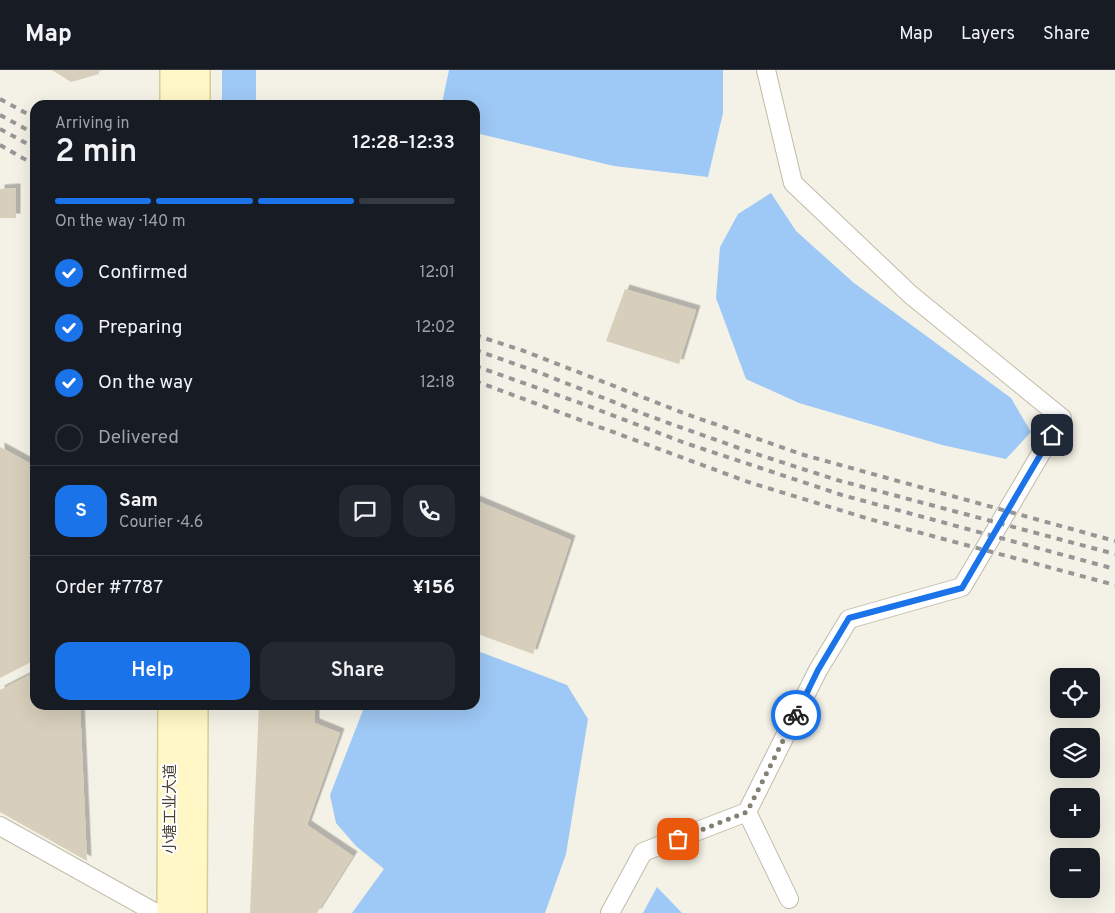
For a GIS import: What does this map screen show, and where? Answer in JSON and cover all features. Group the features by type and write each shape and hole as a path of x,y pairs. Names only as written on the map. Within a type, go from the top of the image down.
{"main road":[{"path":"173,70 173,100"},
{"path":"197,70 197,100"},
{"name":"小塘工业大道","path":"170,913 171,710"},
{"name":"小塘工业大道","path":"194,913 195,710"}],"street":[{"path":"610,913 644,852 747,812 818,670 849,618 962,588 1062,418 911,295 793,183 766,70"},
{"path":"747,812 789,899"},
{"path":"0,826 156,913"}],"water":[{"path":"449,70 723,70 723,113 708,177 614,166 480,134 480,100 443,100"},
{"path":"771,193 796,231 854,283 1011,398 1031,432 1006,459 942,445 799,403 746,379 716,298 720,247 738,214"},
{"path":"480,652 567,685 588,719 566,854 545,913 352,913 384,869 356,846 336,823 330,795 363,710 480,710"},
{"path":"657,887 682,913 643,913"}],"building":[{"path":"52,70 99,70 99,74 71,82"},
{"path":"16,188 16,218 0,218 0,189"},
{"path":"625,289 696,310 679,364 606,341"},
{"path":"0,447 30,463 30,663 0,678"},
{"path":"480,502 571,540 533,654 480,635"},
{"path":"30,675 30,710 80,710 87,861 0,812 0,690"},
{"path":"259,710 315,710 315,723 340,733 307,825 353,856 317,913 250,913"}],"waterway":[{"path":"239,70 239,100"}],"railway":[{"path":"0,99 30,115"},
{"path":"0,115 30,131"},
{"path":"0,129 30,145"},
{"path":"0,145 30,162"},
{"path":"480,337 524,351 686,414 804,455 1115,541"},
{"path":"480,352 538,372 649,416 747,451 837,480 1115,554"},
{"path":"480,368 685,443 842,495 1115,569"},
{"path":"480,383 751,483 869,519 1115,585"}],"way so far":[{"path":"678,839 747,812 796,715"}],"route":[{"path":"796,715 818,670 849,618 962,588 1052,435"}]}
